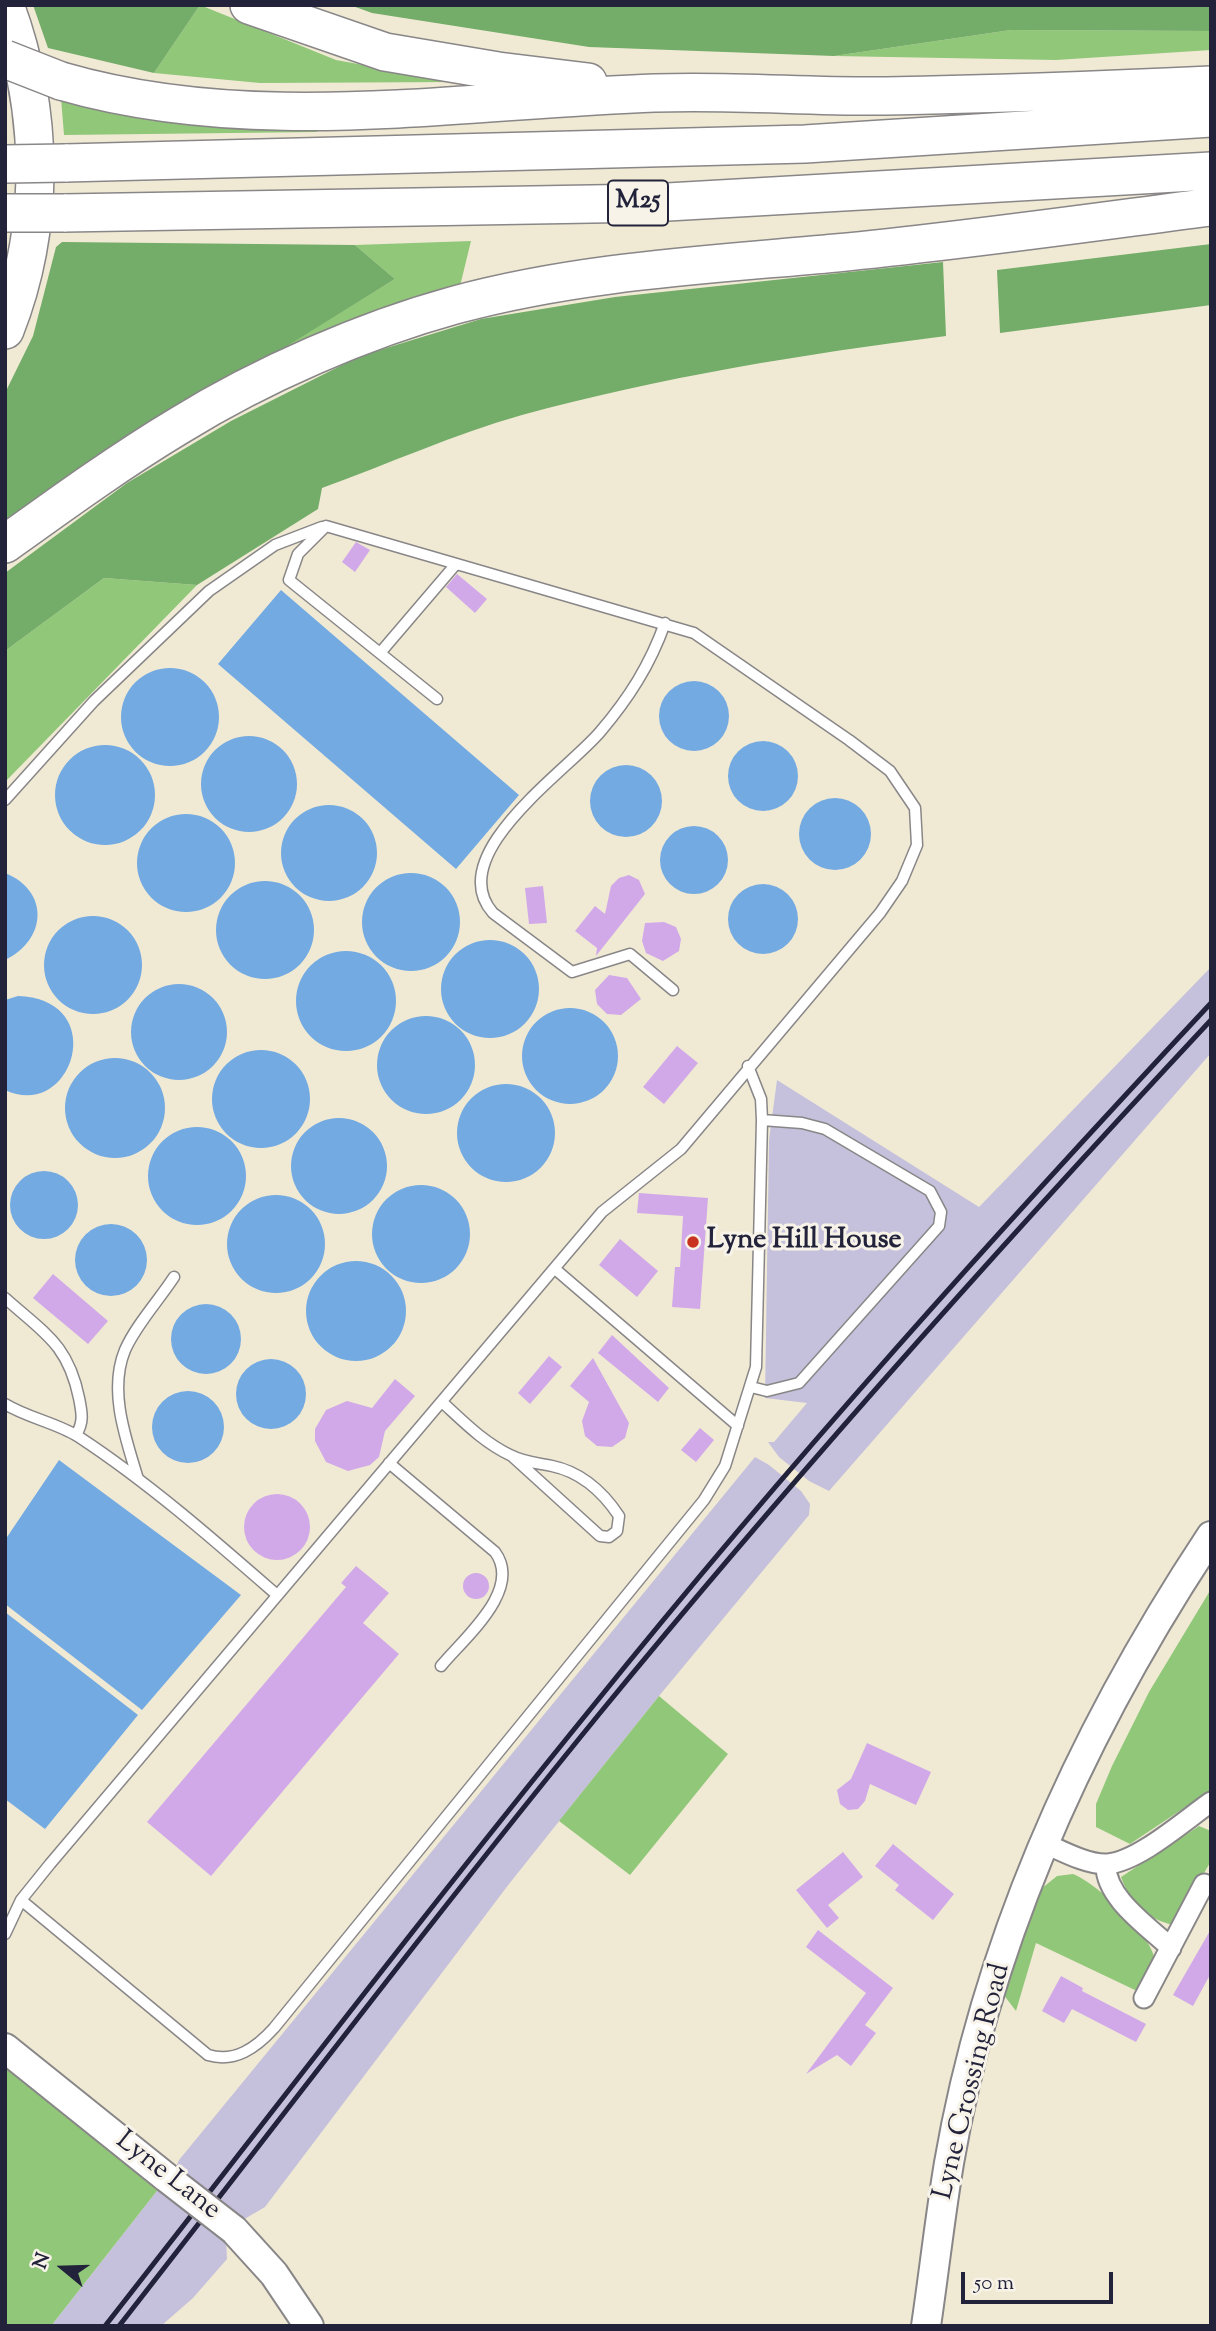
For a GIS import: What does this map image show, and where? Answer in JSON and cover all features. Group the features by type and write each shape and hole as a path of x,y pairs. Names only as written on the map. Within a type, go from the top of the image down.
{"highway":[{"path":"5,5 25,77 37,189 30,247 20,293 5,330"},
{"path":"249,5 385,52 655,93"},
{"path":"5,59 61,81 160,103 270,110 410,110 655,93 886,96 1211,85"},
{"name":"M25","path":"5,164 804,144 1211,118"},
{"name":"M25","path":"5,213 650,203 1211,171"},
{"path":"5,544 181,424 280,373 353,341 454,306 540,285 642,270 852,251 1211,207"}],"street":[{"name":"Lyne Crossing Road","path":"926,2326 950,2161 968,2079 1002,1963 1044,1843 1083,1754 1127,1670 1211,1536"},
{"path":"1044,1843 1106,1864 1129,1857 1211,1802"},
{"path":"1106,1864 1105,1876 1117,1894 1171,1948"},
{"path":"1144,1998 1204,1884"},
{"name":"Lyne Lane","path":"5,2048 234,2230 274,2274 309,2326"}],"lane":[{"path":"326,526 298,554 289,580 437,699"},
{"path":"5,800 94,701 209,591 275,545 326,526 694,633 890,771 915,808 917,845 902,881 880,913 748,1066 681,1149 602,1212 21,1900 5,1934"},
{"path":"380,653 456,564"},
{"path":"665,623 653,656 630,695 597,735 503,830 490,848 481,874 484,897 493,912 572,972 630,954 673,990"},
{"path":"21,1900 208,2054 232,2057 255,2046 274,2028 704,1500 725,1466 751,1387 758,1345 762,1119 761,1099 748,1066"},
{"path":"751,1387 767,1391 799,1383 939,1226 941,1212 930,1191 825,1129 802,1123 762,1119"},
{"path":"555,1269 738,1426"},
{"path":"138,1479 120,1409 121,1367 126,1349 174,1277"},
{"path":"5,1298 68,1359 82,1413 82,1425 76,1435"},
{"path":"442,1402 487,1444 513,1457 570,1471 587,1482 605,1497 619,1516 617,1531 609,1537 600,1536 513,1457"},
{"path":"5,1404 24,1415 76,1435 138,1479 277,1595"},
{"path":"389,1464 495,1552 503,1568 503,1584 497,1599 440,1666"}],"shaded area":[{"path":"1211,967 1211,1053 829,1491 809,1481 779,1457 768,1442 774,1442 807,1403 765,1398 769,1140 777,1080 979,1207"},
{"path":"755,1457 801,1491 810,1504 809,1515 659,1696 509,1884 265,2207 241,2221 175,2169 179,2160"},
{"path":"160,2187 226,2239 227,2259 193,2298 161,2326 51,2326"}],"green space":[{"path":"33,5 200,5 154,73 48,48"},
{"path":"200,5 336,60 457,82 260,83 154,73"},
{"path":"350,5 1211,5 1211,31 1011,30 834,56 589,47 372,13"},
{"path":"1011,30 1211,31 1211,50 1056,60 834,56"},
{"path":"61,98 335,124 316,132 64,135"},
{"path":"471,241 460,286 271,355 395,279 355,245"},
{"path":"62,242 355,245 395,279 5,521 5,393 33,336 56,247"},
{"path":"1211,244 1211,305 1000,333 997,270"},
{"path":"943,262 946,336 786,359 680,378 574,401 497,423 322,488 318,509 197,585 104,578 5,651 5,573 127,483 231,421 360,356 481,319 615,297"},
{"path":"104,578 197,585 5,782 5,651"},
{"path":"1211,1589 1211,1790 1130,1844 1096,1827 1096,1804 1149,1692"},
{"path":"659,1696 728,1754 630,1875 559,1821"},
{"path":"1199,1826 1211,1831 1211,1861 1174,1925 1165,1923 1141,1909 1129,1895 1121,1877"},
{"path":"1073,1874 1096,1888 1121,1910 1143,1936 1155,1959 1137,1991 1036,1943 1016,2011 1003,1994 1041,1889 1057,1876"},
{"path":"5,2066 160,2187 51,2326 5,2326"}],"water":[{"path":"281,590 519,795 456,869 218,664"},
{"path":"170,668 189,672 204,683 215,698 219,717 215,736 204,751 189,762 170,766 151,762 136,751 125,736 121,717 125,698 136,683 151,672"},
{"path":"687,681 701,681 714,687 723,696 729,716 727,729 719,741 701,751 687,751 674,745 665,736 659,723 659,709 665,696 674,687"},
{"path":"249,736 267,740 283,750 293,766 297,784 293,802 283,818 267,828 249,832 231,828 215,818 205,802 201,784 205,766 215,750 231,740"},
{"path":"756,741 770,741 783,747 792,756 798,776 796,789 788,801 770,811 756,811 743,805 734,796 728,783 728,769 734,756 743,747"},
{"path":"105,745 124,749 140,760 151,776 155,795 151,814 140,830 124,841 105,845 86,841 70,830 59,814 55,795 59,776 70,760 86,749"},
{"path":"633,765 652,775 660,787 660,815 652,827 640,835 619,837 600,827 592,815 590,794 600,775 612,767"},
{"path":"835,798 855,804 865,814 871,834 865,854 855,864 835,870 815,864 805,854 799,834 805,814 815,804"},
{"path":"329,805 347,809 363,819 373,835 377,853 373,871 363,887 347,897 329,901 311,897 295,887 285,871 281,853 285,835 295,819 311,809"},
{"path":"186,814 205,818 221,828 231,844 235,863 231,882 221,898 205,908 186,912 167,908 151,898 141,882 137,863 141,844 151,828 167,818"},
{"path":"687,826 701,826 713,831 723,841 728,860 723,879 713,889 701,894 687,894 675,889 665,879 660,867 660,853 665,841 675,831"},
{"path":"5,873 20,881 30,891 38,916 29,940 5,960"},
{"path":"411,873 430,876 446,887 457,903 460,922 457,941 446,957 430,968 411,971 392,968 376,957 365,941 362,922 365,903 376,887 392,876"},
{"path":"265,881 284,885 299,896 310,911 314,930 310,949 299,964 284,975 265,979 246,975 231,964 220,949 216,930 220,911 231,896 246,885"},
{"path":"763,884 782,890 792,900 798,919 792,938 782,948 763,954 744,948 734,938 728,919 734,900 744,890"},
{"path":"93,916 112,920 127,931 138,946 142,965 138,984 127,999 112,1010 93,1014 74,1010 59,999 48,984 44,965 48,946 59,931 74,920"},
{"path":"490,940 509,943 525,954 536,970 539,989 536,1008 525,1024 509,1035 490,1038 471,1035 455,1024 444,1008 441,989 444,970 455,954 471,943"},
{"path":"346,951 365,955 381,966 392,982 396,1001 392,1020 381,1036 365,1047 346,1051 327,1047 311,1036 300,1020 296,1001 300,982 311,966 327,955"},
{"path":"179,984 197,988 213,998 223,1014 227,1032 223,1050 213,1066 197,1076 179,1080 161,1076 145,1066 135,1050 131,1032 135,1014 145,998 161,988"},
{"path":"18,996 47,1002 65,1016 73,1035 72,1056 64,1075 49,1089 29,1095 5,1090 5,1000"},
{"path":"570,1008 588,1011 604,1022 615,1038 618,1056 615,1074 604,1090 588,1101 570,1104 552,1101 536,1090 525,1074 522,1056 525,1038 536,1022 552,1011"},
{"path":"426,1016 445,1020 461,1030 471,1046 475,1065 471,1084 461,1100 445,1110 426,1114 407,1110 391,1100 381,1084 377,1065 381,1046 391,1030 407,1020"},
{"path":"261,1050 280,1054 296,1064 306,1080 310,1099 306,1118 296,1134 280,1144 261,1148 242,1144 226,1134 216,1118 212,1099 216,1080 226,1064 242,1054"},
{"path":"115,1058 143,1066 157,1080 165,1108 157,1136 143,1150 115,1158 87,1150 73,1136 65,1108 73,1080 87,1066"},
{"path":"506,1084 525,1087 541,1098 552,1114 555,1133 552,1152 541,1168 525,1179 506,1182 487,1179 471,1168 460,1152 457,1133 460,1114 471,1098 487,1087"},
{"path":"330,1118 348,1118 366,1126 379,1139 387,1157 384,1185 366,1206 348,1214 330,1214 312,1206 299,1193 291,1175 291,1157 299,1139 312,1126"},
{"path":"197,1127 216,1131 232,1141 242,1157 246,1176 242,1195 232,1211 216,1221 197,1225 178,1221 162,1211 152,1195 148,1176 152,1157 162,1141 178,1131"},
{"path":"51,1171 72,1186 78,1198 76,1218 68,1229 51,1239 37,1239 20,1229 12,1218 10,1198 20,1181 31,1173"},
{"path":"421,1185 440,1189 456,1199 466,1215 470,1234 466,1253 456,1269 440,1279 421,1283 402,1279 386,1269 376,1253 372,1234 376,1215 386,1199 402,1189"},
{"path":"266,1195 286,1195 311,1209 322,1225 325,1244 322,1263 311,1279 286,1293 266,1293 249,1285 235,1271 227,1254 227,1234 235,1217 249,1203"},
{"path":"111,1224 131,1230 141,1240 147,1260 141,1280 131,1290 111,1296 91,1290 81,1280 75,1260 81,1240 91,1230"},
{"path":"356,1261 384,1269 398,1283 406,1311 398,1339 384,1353 356,1361 328,1353 314,1339 306,1311 314,1283 328,1269"},
{"path":"206,1304 231,1314 241,1339 231,1364 206,1374 181,1364 171,1339 181,1314"},
{"path":"271,1359 296,1369 306,1394 296,1419 271,1429 246,1419 236,1394 246,1369"},
{"path":"188,1391 208,1397 218,1407 224,1427 218,1447 208,1457 188,1463 168,1457 158,1447 152,1427 158,1407 168,1397"},
{"path":"59,1460 241,1595 142,1710 5,1604 5,1540"},
{"path":"5,1612 138,1715 45,1829 5,1799"}],"building":[{"path":"356,542 370,550 355,572 342,562"},
{"path":"457,574 487,599 475,613 446,587"},
{"path":"629,875 639,880 645,894 596,956 597,948 575,931 595,906 605,914 611,886 619,878"},
{"path":"543,886 547,923 529,924 525,888"},
{"path":"664,922 676,927 681,939 679,951 663,961 646,953 642,941 645,923"},
{"path":"609,975 627,978 641,999 621,1015 607,1014 597,1004 595,990"},
{"path":"677,1046 698,1063 664,1104 643,1087"},
{"name":"Lyne Hill House","path":"639,1193 708,1198 700,1309 672,1307 675,1267 680,1267 683,1216 637,1213"},
{"path":"620,1239 658,1271 637,1297 599,1265"},
{"path":"53,1274 108,1321 88,1344 33,1298"},
{"path":"612,1335 669,1388 658,1402 598,1353"},
{"path":"549,1356 562,1367 530,1404 518,1393"},
{"path":"593,1358 629,1423 625,1438 612,1447 597,1446 585,1436 582,1421 589,1402 570,1386"},
{"path":"395,1379 415,1396 385,1431 379,1457 370,1465 348,1471 326,1462 315,1441 315,1429 326,1410 347,1401 372,1408"},
{"path":"700,1428 714,1440 696,1462 681,1450"},
{"path":"277,1494 300,1504 310,1527 300,1550 277,1560 254,1550 244,1527 254,1504"},
{"path":"356,1566 389,1593 363,1623 399,1654 211,1876 147,1822 346,1587 341,1583"},
{"path":"476,1573 485,1577 489,1586 485,1595 476,1599 467,1595 463,1586 467,1577"},
{"path":"867,1743 931,1772 916,1805 870,1784 865,1801 858,1809 848,1810 840,1804 837,1790 851,1779"},
{"path":"893,1844 954,1894 933,1920 895,1890 899,1885 875,1866"},
{"path":"843,1852 863,1877 828,1905 839,1918 827,1928 796,1890"},
{"path":"1211,1929 1211,1973 1193,2006 1173,1995"},
{"path":"818,1930 893,1988 865,2025 876,2033 851,2066 837,2055 806,2074 866,1993 806,1947"},
{"path":"1061,1976 1083,1988 1082,1991 1146,2024 1136,2042 1072,2009 1064,2023 1042,2011"}],"railway":[{"path":"105,2326 470,1860 667,1615 896,1349 1211,1003"},
{"path":"119,2326 478,1865 674,1624 900,1362 1211,1020"}],"place":[{"name":"Lyne Hill House","path":"693,1242"}]}
